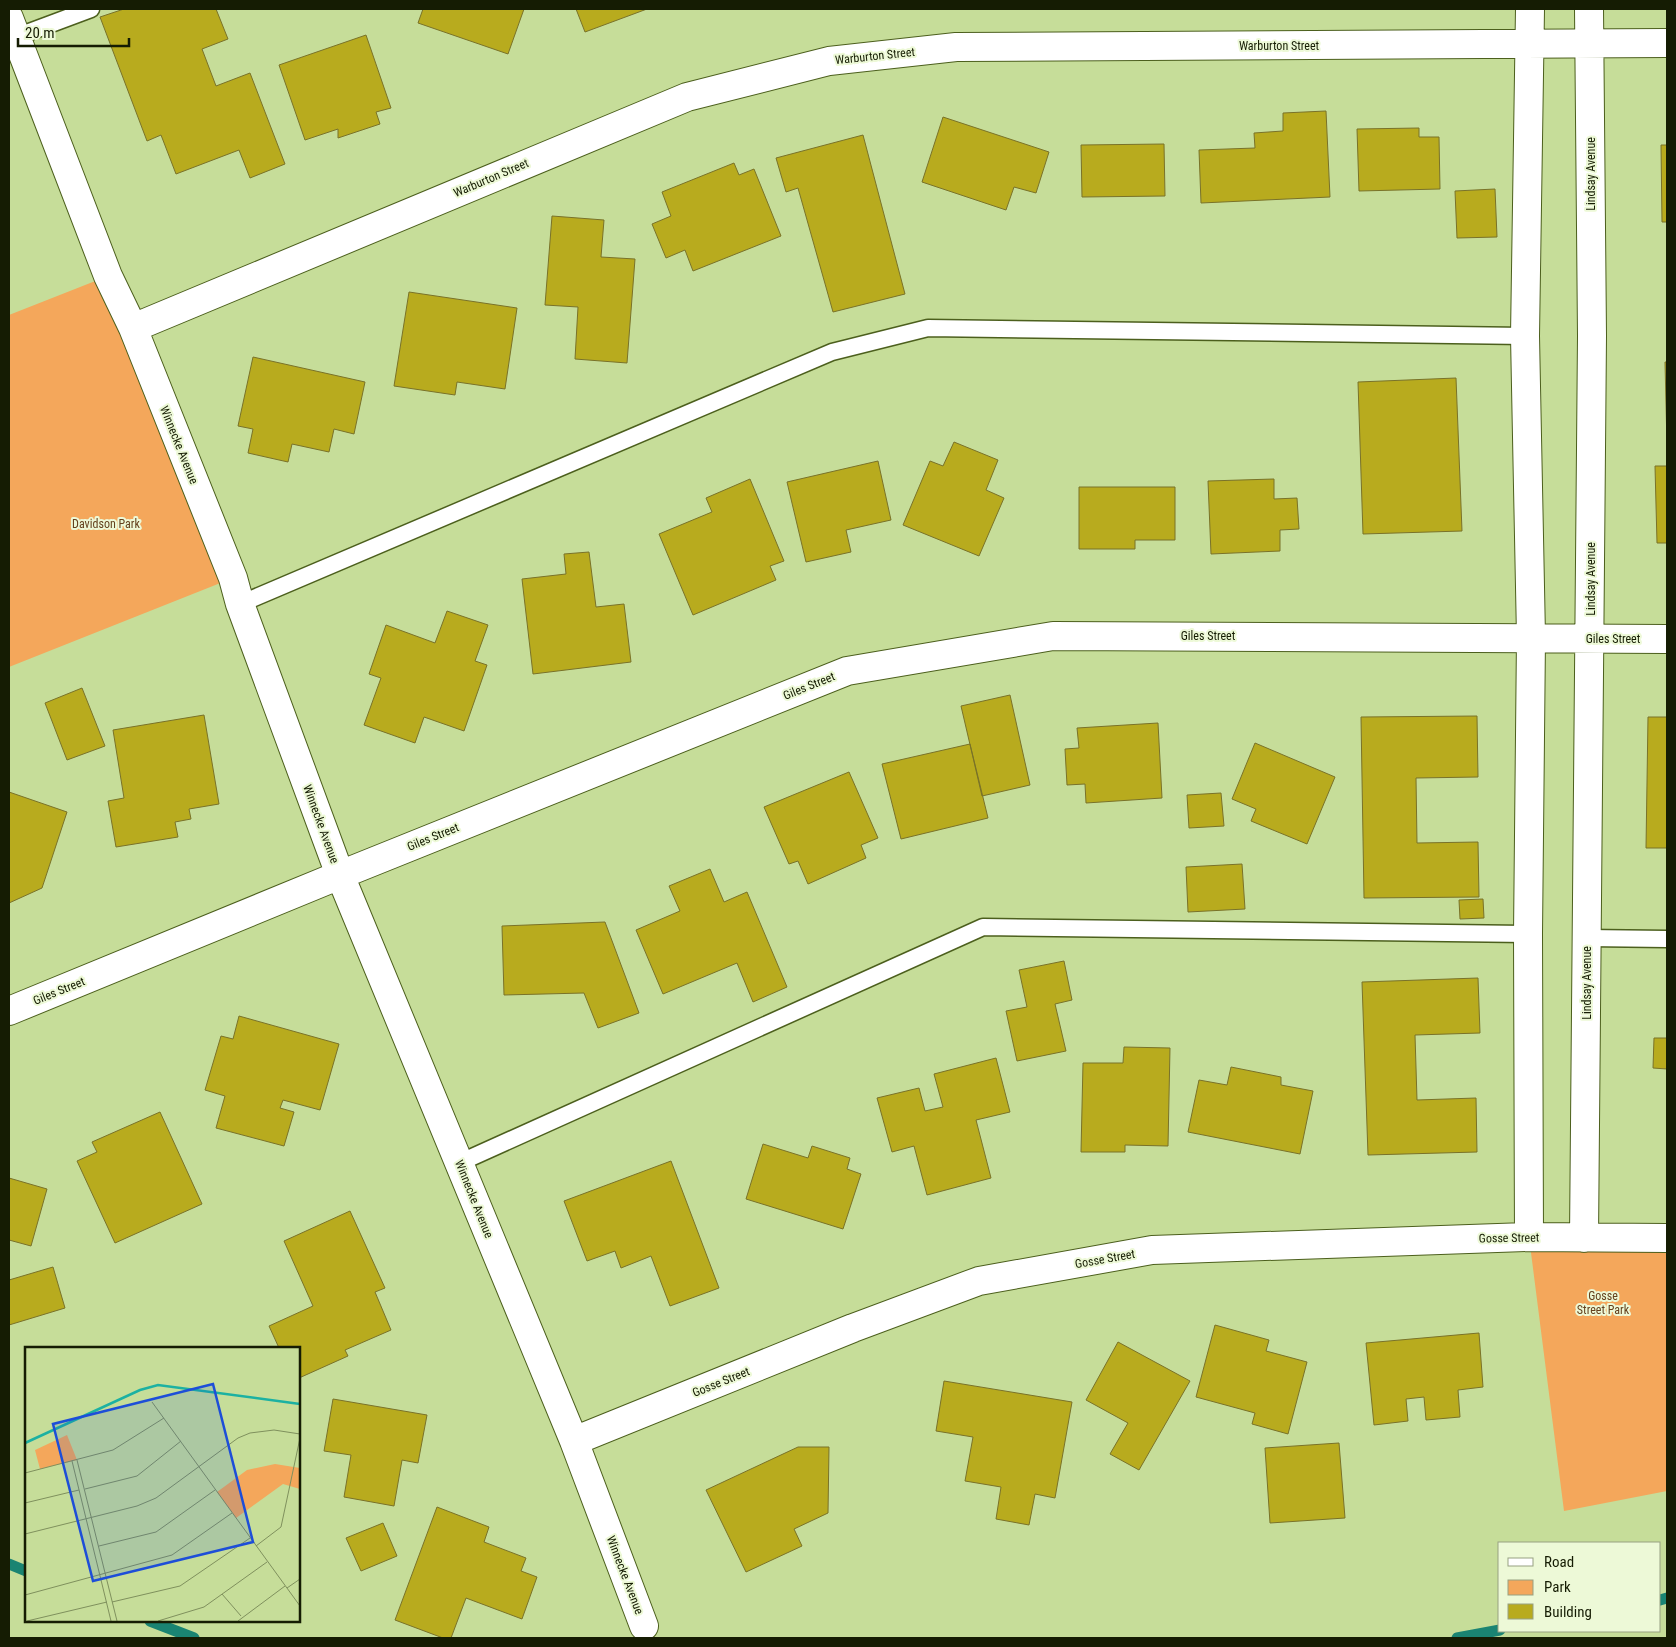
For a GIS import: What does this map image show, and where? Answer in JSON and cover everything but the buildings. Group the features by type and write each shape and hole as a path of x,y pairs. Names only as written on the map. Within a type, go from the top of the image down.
{"street":[{"path":"1530,9 1525,336 1531,637 1528,934 1530,1237"},
{"name":"Lindsay Avenue","path":"1584,1238 1592,336 1590,9"},
{"name":"Winnecke Avenue","path":"12,28 108,276 133,328 233,578 240,604 340,875 574,1441 644,1626"},
{"name":"Warburton Street","path":"133,328 686,97 830,61 956,47 1667,43"},
{"name":"Giles Street","path":"9,1011 340,875 847,671 1053,636 1667,639"},
{"name":"Gosse Street","path":"574,1441 853,1328 979,1281 1152,1250 1530,1237 1667,1238"}],"lane":[{"path":"12,28 91,9"},
{"path":"240,604 832,352 928,328 1525,336"},
{"path":"459,1163 983,928 1528,934"},
{"path":"1587,938 1667,939"}],"green space":[{"name":"Davidson Park","path":"108,276 233,578 9,667 9,315"},
{"name":"Gosse Street Park","path":"1529,1237 1667,1238 1667,1491 1564,1511"}],"waterway":[{"path":"9,1564 25,1571"},
{"path":"1661,1600 1667,1598"},
{"path":"153,1622 194,1638"},
{"path":"1457,1638 1498,1630"}]}
